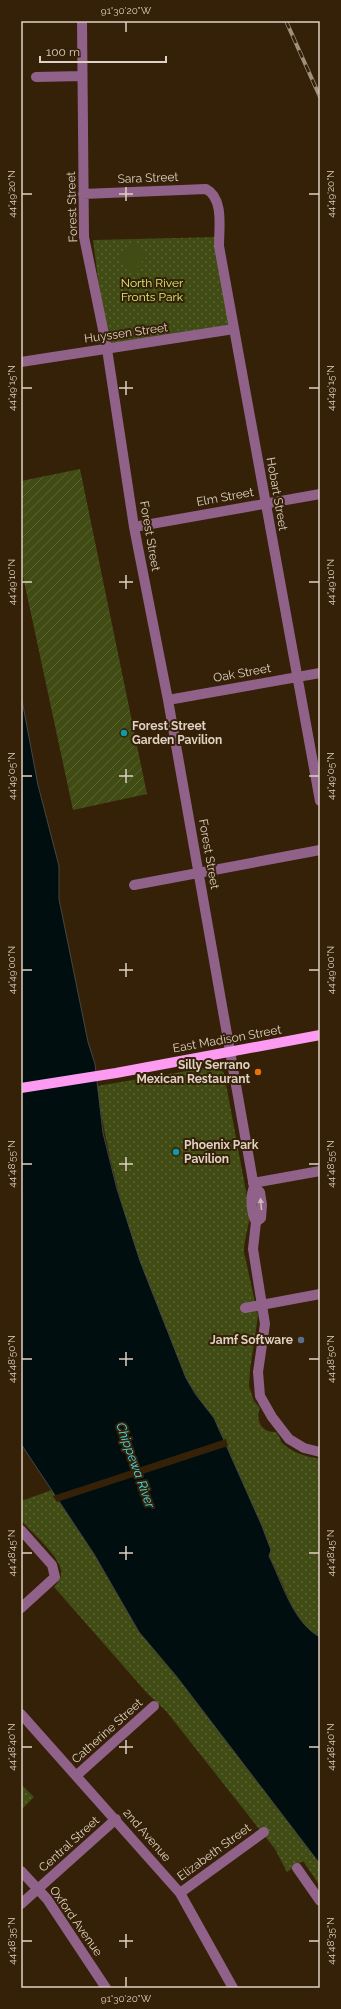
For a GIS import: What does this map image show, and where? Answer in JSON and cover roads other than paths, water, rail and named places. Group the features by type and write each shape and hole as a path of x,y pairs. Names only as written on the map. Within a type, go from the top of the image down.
{"main road":[{"name":"East Madison Street","path":"21,1088 116,1073 320,1035"}],"street":[{"name":"Forest Street","path":"82,21 84,237 107,349 134,527 168,700 219,987 229,1052 254,1185 260,1192 262,1205 261,1218 256,1222 253,1249 263,1305 264,1337 257,1381 260,1396 272,1417 289,1439 304,1448 320,1452"},
{"path":"36,77 82,76"},
{"name":"Sara Street","path":"83,194 206,189 213,192"},
{"name":"Hobart Street","path":"213,192 218,200 219,246 320,801"},
{"name":"Huyssen Street","path":"21,362 234,328"},
{"name":"Elm Street","path":"134,527 320,494"},
{"name":"Oak Street","path":"168,700 320,673"},
{"path":"134,885 320,850"},
{"path":"254,1185 320,1171"},
{"path":"245,1308 320,1294"},
{"path":"21,1530 52,1565 55,1577 21,1608"},
{"name":"Catherine Street","path":"77,1775 154,1706"},
{"name":"2nd Avenue","path":"21,1714 77,1775 180,1893 233,1988"},
{"name":"Central Street","path":"21,1904 116,1819"},
{"name":"Elizabeth Street","path":"180,1893 264,1832"},
{"path":"297,1868 320,1901"},
{"name":"Oxford Avenue","path":"21,1871 47,1900 106,1988"}],"water":[{"name":"Chippewa River","path":"21,695 38,785 59,866 59,899 88,1042 95,1064 103,1133 117,1189 140,1261 186,1378 196,1395 214,1418 262,1526 271,1550 269,1556 289,1601 302,1622 320,1637 320,1864 177,1677 139,1632 94,1554 21,1444"}],"railway":[{"path":"286,21 320,97"}],"place":[{"name":"Forest Street Garden Pavilion","path":"124,733"},
{"name":"Silly Serrano Mexican Restaurant","path":"258,1072"},
{"name":"Phoenix Park Pavilion","path":"176,1152"},
{"name":"Jamf Software","path":"301,1340"}],"park label":[{"name":"North River Fronts Park","path":"152,290"}]}
